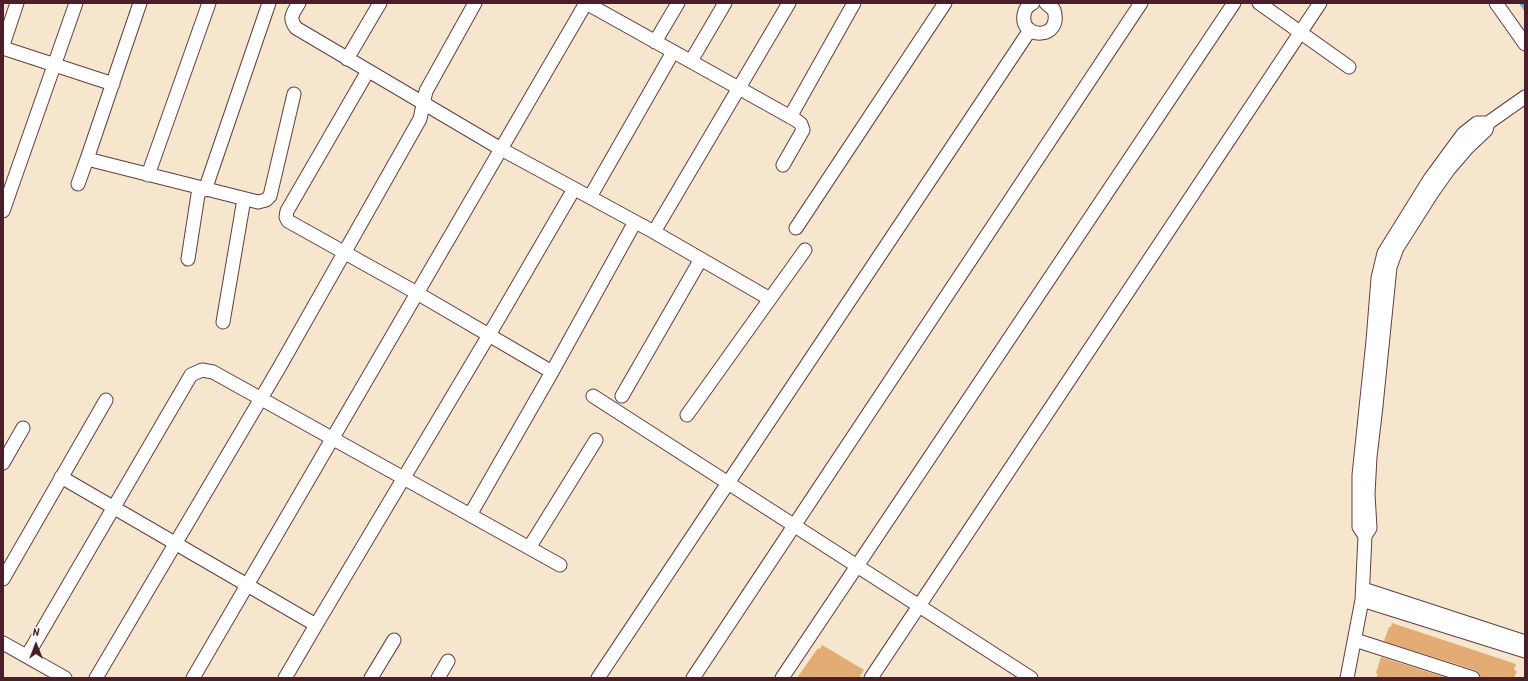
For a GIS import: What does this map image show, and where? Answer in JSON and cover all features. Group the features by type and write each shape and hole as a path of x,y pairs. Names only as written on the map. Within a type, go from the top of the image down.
{"street":[{"path":"3,44 17,3"},
{"path":"3,211 76,3"},
{"path":"78,184 140,3"},
{"path":"148,175 209,3"},
{"path":"188,259 202,189 269,3"},
{"path":"299,3 292,15 292,23 296,28 347,59 424,102 501,149 654,232 770,298"},
{"path":"347,59 380,3"},
{"path":"96,678 260,399 420,118 426,91 475,3"},
{"path":"193,678 586,3 740,88 801,124 803,130 783,165"},
{"path":"655,42 678,3"},
{"path":"691,61 725,3"},
{"path":"654,232 790,3"},
{"path":"790,117 854,3"},
{"path":"796,228 945,3"},
{"path":"1027,5 1024,12 1024,22 1030,30 1039,34 1045,33 1053,26 1055,16 1054,10 1046,3"},
{"path":"693,678 1141,3"},
{"path":"782,678 1234,3"},
{"path":"1259,3 1349,67"},
{"path":"871,678 1320,3"},
{"path":"1496,3 1525,44"},
{"path":"598,678 1030,30"},
{"path":"3,48 113,84"},
{"path":"590,197 673,52"},
{"path":"368,71 287,210 286,217 288,221 417,293 552,372"},
{"path":"87,159 244,199 258,202 266,200 270,196 294,94"},
{"path":"1347,678 1363,594 1365,536 1370,528 1368,494 1370,456 1390,267 1397,248 1432,193 1462,154 1486,130 1488,123 1525,97"},
{"path":"285,678 489,336 574,189"},
{"path":"223,322 244,199"},
{"path":"470,515 552,372 635,222"},
{"path":"687,415 805,250"},
{"path":"622,396 700,259"},
{"path":"26,656 191,375 202,370 213,372 560,565"},
{"path":"593,396 729,482 794,526 1031,678"},
{"path":"3,579 106,400"},
{"path":"3,463 23,428"},
{"path":"529,548 596,440"},
{"path":"61,477 316,625"},
{"path":"1363,594 1525,642"},
{"path":"1363,594 1525,651"},
{"path":"371,678 394,640"},
{"path":"1355,640 1473,678"},
{"path":"3,643 26,656 50,674 65,678"},
{"path":"438,678 448,661"}],"building":[{"path":"1392,623 1516,664 1514,670 1517,671 1514,678 1481,678 1479,673 1475,670 1386,642 1384,641"},
{"path":"822,645 864,670 859,678 797,678 818,648 820,649"},
{"path":"1381,657 1447,678 1376,678"}],"waterway":[{"path":"1521,3 1525,9"}]}
